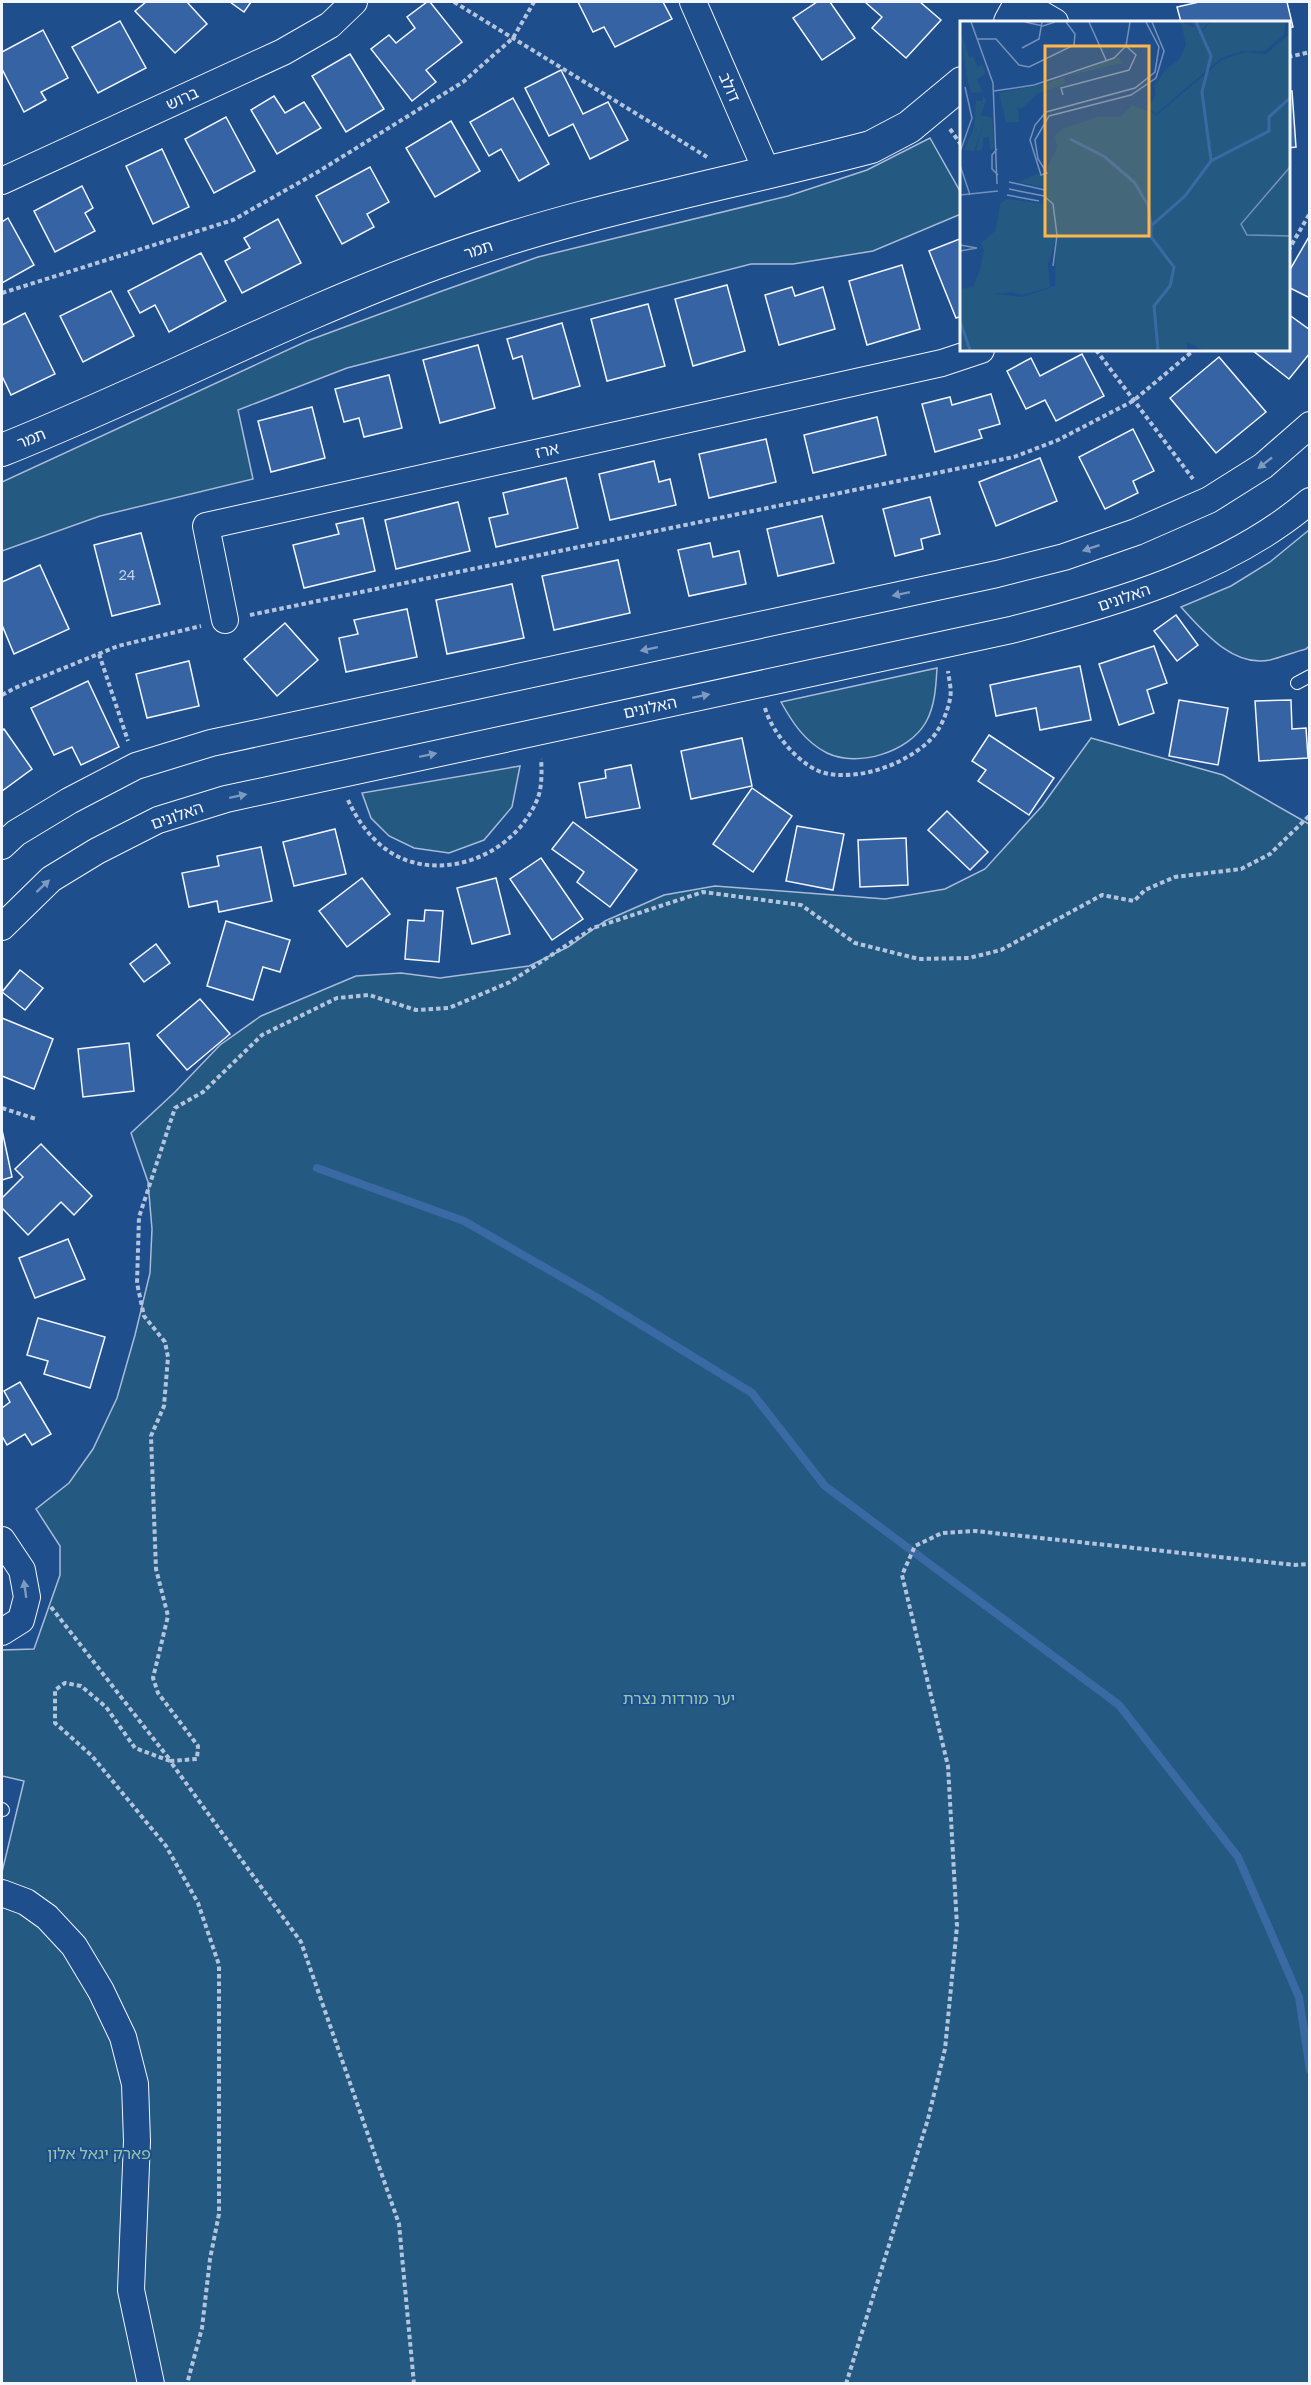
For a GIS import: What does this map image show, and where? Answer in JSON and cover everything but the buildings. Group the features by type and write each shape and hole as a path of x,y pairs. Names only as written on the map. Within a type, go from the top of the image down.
{"street":[{"name":"ברוש","path":"2,181 283,52 330,25 354,2"},
{"name":"דולב","path":"693,2 755,176"},
{"path":"1011,21 1021,2 1053,21"},
{"name":"תמר","path":"2,450 223,354 350,295 427,266 530,231 870,147 909,127 960,84"},
{"name":"ארז","path":"225,620 206,526 930,366 978,351"},
{"path":"2,846 16,833 34,822 136,766 211,743 997,574 1074,554 1136,532 1209,500 1263,466 1310,425"},
{"name":"האלונים","path":"2,927 51,879 158,820 226,799 944,644 1080,612 1157,585 1237,551 1298,512 1310,501"},
{"path":"2,1540 22,1570 27,1597 21,1620 2,1632"},
{"path":"2,1893 26,1902 47,1917 74,1946 101,1991 123,2037 135,2084 137,2141 131,2290 151,2384"}],"lane":[{"path":"1297,683 1310,676"}],"path":[{"path":"454,2 755,176"},
{"path":"2,293 233,220 316,173 463,82 513,38 534,2"},
{"path":"1290,57 1310,52"},
{"path":"1290,248 1310,213"},
{"path":"1097,351 1209,500"},
{"path":"2,695 118,646 225,620 1014,457 1058,440 1133,401 1193,351"},
{"path":"758,684 767,717 782,740 804,763 827,774 861,775 898,762 928,742 944,719 951,696 944,644"},
{"path":"99,654 136,766"},
{"path":"336,775 358,820 379,844 409,862 434,867 469,861 501,846 521,825 538,799 542,770 540,731"},
{"path":"187,2384 202,2328 210,2259 219,2214 219,1965 198,1903 166,1846 92,1756 55,1723 55,1690 65,1683 81,1686 106,1707 135,1748 170,1761 197,1759 198,1746 158,1694 153,1678 168,1616 156,1569 151,1436 164,1406 168,1357 165,1342 144,1316 137,1283 139,1217 175,1108 203,1092 262,1035 337,998 369,995 416,1010 449,1008 510,982 593,928 703,892 801,905 855,943 919,959 969,958 1001,950 1102,896 1134,902 1145,890 1175,877 1241,869 1270,854 1310,815"},
{"path":"2,1108 36,1119"},
{"path":"846,2384 928,2119 945,2049 957,1926 948,1766 902,1575 915,1546 942,1533 975,1531 1295,1565 1310,1564"},
{"path":"51,1606 170,1761 301,1942 399,2224 414,2384"}],"green space":[{"path":"930,138 960,191 960,214 873,251 793,264 751,264 347,368 238,410 253,479 100,516 2,551 2,482 307,341 538,257 788,196 867,170"},
{"path":"1309,530 1310,645 1306,649 1270,660 1256,661 1244,658 1220,646 1181,607 1231,586 1270,562"},
{"path":"937,668 933,703 926,722 918,733 895,749 867,758 839,757 819,748 800,731 781,702"},
{"name":"יער מורדות נצרת","path":"1091,738 1223,775 1309,824 1309,2383 2,2383 2,1872 24,1781 2,1776 2,1650 34,1649 60,1575 60,1546 36,1509 69,1483 93,1449 117,1398 135,1335 150,1273 152,1229 148,1182 131,1133 220,1045 261,1016 356,976 401,973 440,978 529,966 568,947 605,921 664,895 715,886 885,899 945,889 985,869 1042,806"},
{"path":"520,766 512,807 484,840 449,853 414,848 389,836 371,818 362,793"}],"waterway":[{"path":"317,1168 464,1221 591,1294 752,1393 825,1486 1119,1705 1238,1857 1299,1997 1310,2070"}],"park label":[{"name":"פארק יגאל אלון","path":"99,2153"}]}
